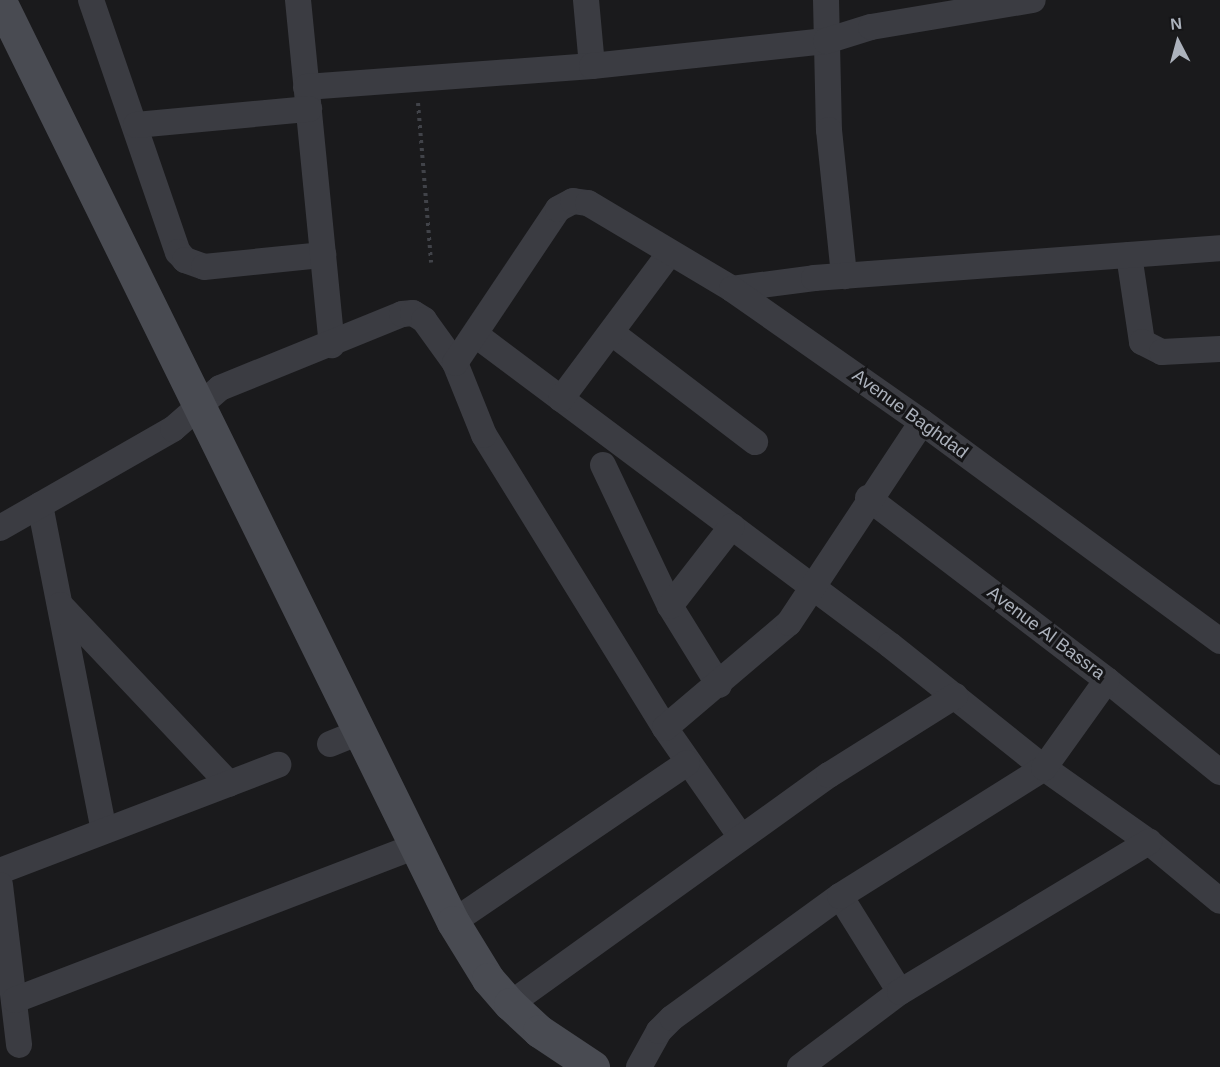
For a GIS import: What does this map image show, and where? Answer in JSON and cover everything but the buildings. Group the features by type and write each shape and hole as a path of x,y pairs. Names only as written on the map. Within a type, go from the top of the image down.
{"main road":[{"path":"0,1 197,407 453,922 488,979 510,1004 539,1031 593,1067"}],"street":[{"path":"91,0 178,252 186,260 204,267 323,255"},
{"path":"298,0 332,345"},
{"path":"586,0 592,66"},
{"path":"826,0 826,41 836,218 844,276"},
{"path":"136,125 416,79 592,66 826,41 871,27 1033,0"},
{"name":"Avenue Baghdad","path":"476,335 558,209 573,201 588,203 732,289 922,422 1220,641"},
{"path":"732,289 844,276 1220,248"},
{"path":"561,399 670,253"},
{"path":"1129,255 1142,342 1162,352 1220,349"},
{"path":"0,528 173,429 220,388 332,345 402,314 413,313 424,320 455,363 484,435 664,728 741,837"},
{"path":"612,333 755,442"},
{"path":"455,363 476,335 732,526 955,696 1044,768 1149,842 1220,901"},
{"path":"664,728 719,685 789,623 868,498 922,422"},
{"path":"603,465 670,606 719,685"},
{"name":"Avenue Al Bassra","path":"868,498 1107,680 1220,772"},
{"path":"40,506 104,831"},
{"path":"670,606 732,526"},
{"path":"60,605 229,784"},
{"path":"639,1067 659,1031 672,1018 840,896 1044,768 1107,680"},
{"path":"510,1004 829,775 955,696"},
{"path":"330,744 360,732"},
{"path":"453,922 687,763"},
{"path":"0,871 279,765"},
{"path":"800,1067 900,992 1149,842"},
{"path":"15,1000 416,846"},
{"path":"0,885 19,1045"},
{"path":"840,896 900,992"}],"path":[{"path":"416,79 431,262"}]}
